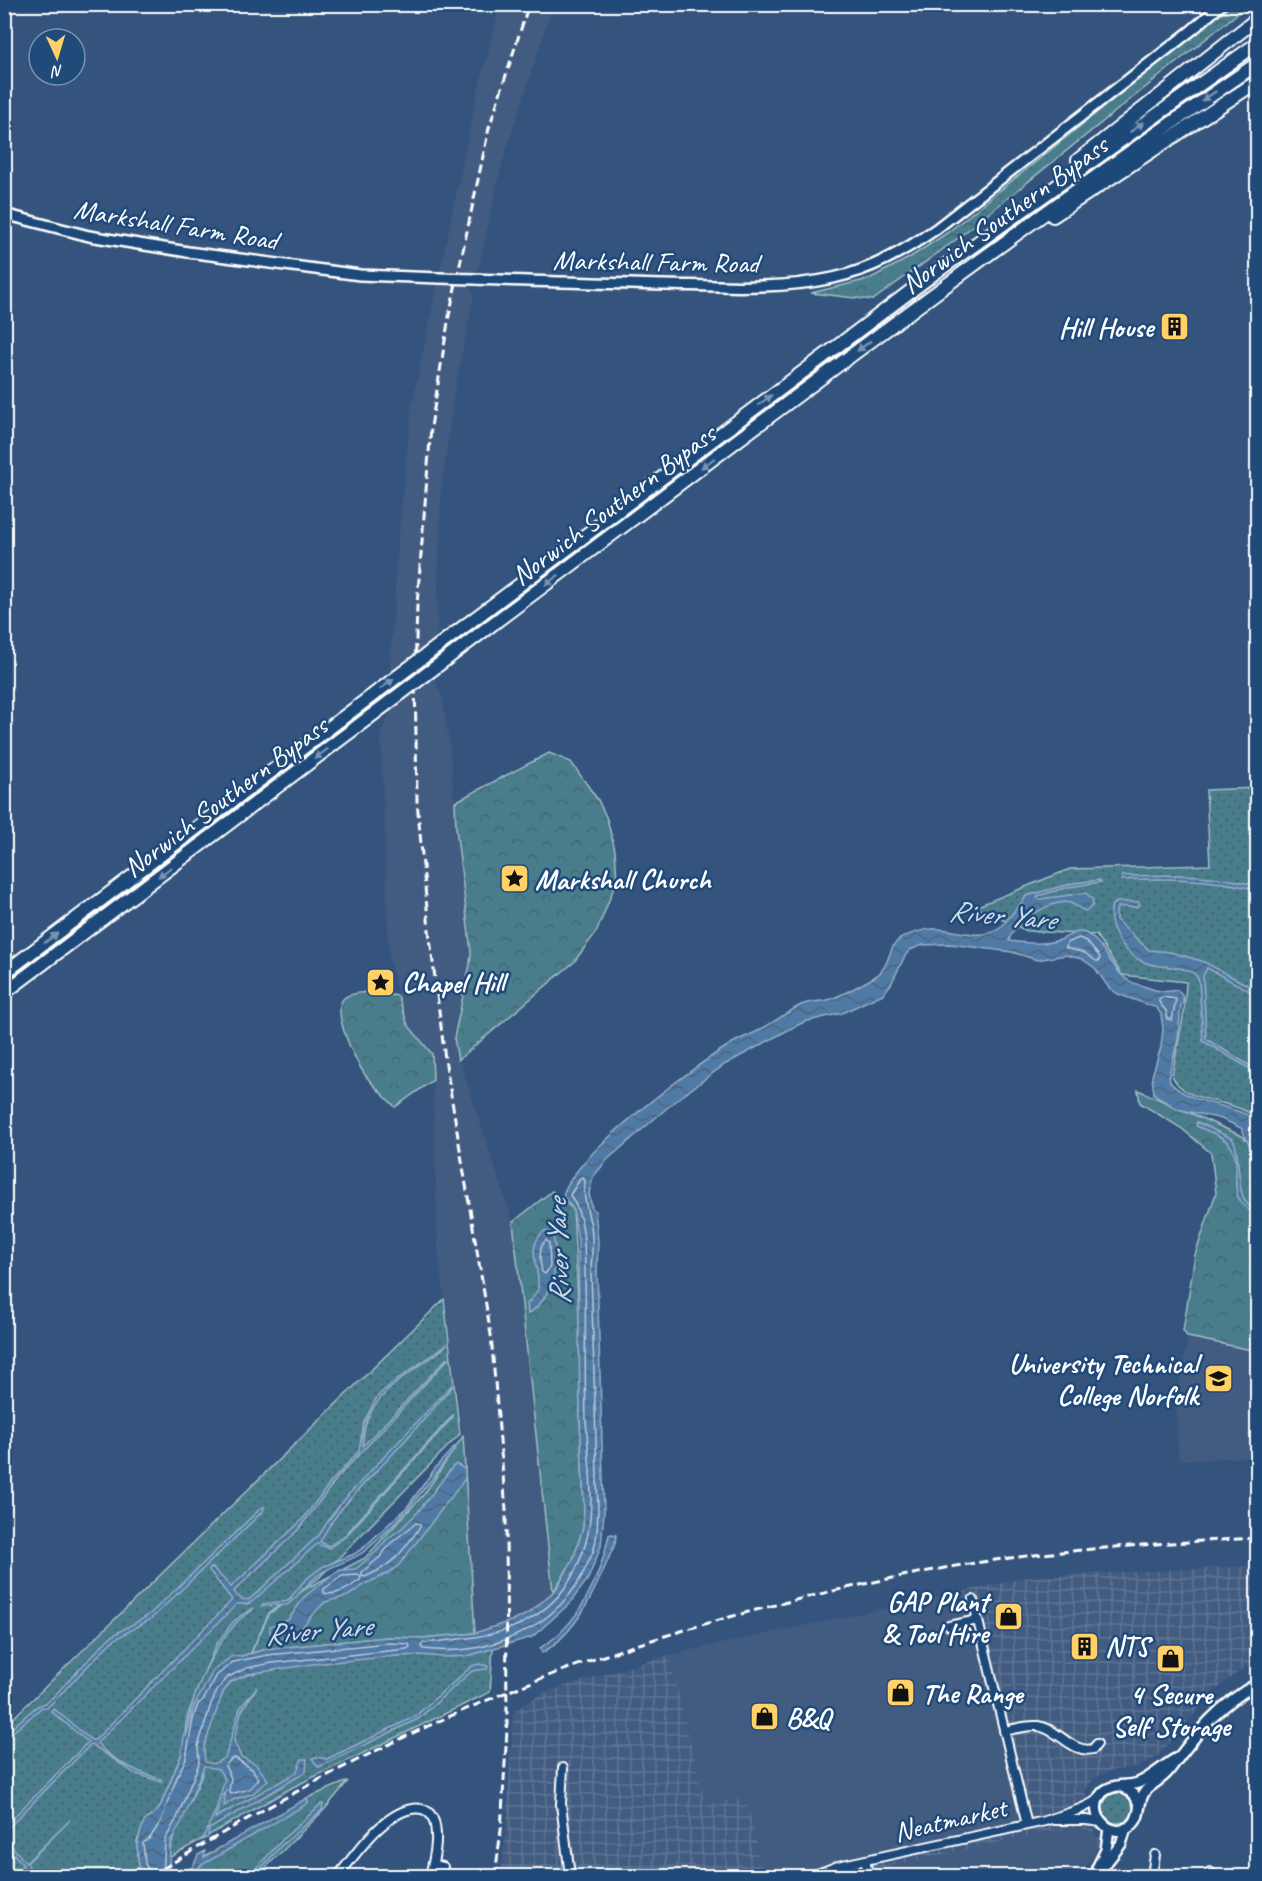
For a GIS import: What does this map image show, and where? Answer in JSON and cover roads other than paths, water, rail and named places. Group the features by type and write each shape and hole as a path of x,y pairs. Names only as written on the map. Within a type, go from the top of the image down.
{"highway":[{"path":"936,272 1257,18"},
{"name":"Norwich Southern Bypass","path":"4,973 936,272 1257,44"},
{"name":"Norwich Southern Bypass","path":"4,993 893,324 1046,212 1257,63"},
{"path":"893,324 1257,81"}],"street":[{"name":"Markshall Farm Road","path":"4,214 89,236 188,252 360,274 695,285 773,285 833,278 869,267 902,252 936,229 1185,36 1222,4"},
{"path":"974,1599 1027,1825"},
{"path":"949,1626 978,1620"},
{"path":"1105,1825 1126,1828 1134,1824 1144,1791 1169,1771 1201,1727 1223,1706 1257,1683"},
{"path":"1004,1731 1038,1726 1052,1731 1085,1751 1093,1749 1097,1744"},
{"path":"1094,1876 1106,1850 1105,1825 1097,1816 1097,1800 1106,1790 1138,1783 1177,1758"},
{"path":"563,1768 561,1804 570,1876"},
{"path":"1121,1786 1134,1794 1139,1804"},
{"name":"Neatmarket","path":"1045,1821 1071,1811 1085,1809 1097,1800"},
{"path":"338,1876 380,1827 396,1815 418,1808 431,1814 434,1822 436,1835 430,1876"},
{"name":"Neatmarket","path":"812,1876 826,1870 1045,1821 1068,1819 1105,1825"},
{"path":"1094,1876 1121,1844 1126,1828"},
{"path":"1152,1876 1155,1855"},
{"name":"Neatmarket","path":"866,1861 869,1876"},
{"path":"433,1865 443,1867"}],"water":[{"path":"1180,875 1238,881 1257,886 1257,890 1223,883 1190,880 1121,880 1122,876"},
{"path":"1099,880 1101,882 1069,887 1038,896 1037,898 1040,899 1086,893 1093,900 1093,905 1087,911 1063,902 1044,908 1017,927 1009,941 1047,943 1082,932 1097,942 1127,980 1158,990 1178,990 1183,997 1183,1003 1178,1039 1169,1075 1170,1082 1188,1095 1236,1110 1257,1120 1257,1193 1253,1152 1241,1128 1222,1119 1177,1109 1154,1094 1152,1076 1161,1047 1163,1029 1161,1014 1157,1008 1118,994 1109,988 1095,968 1082,959 1066,955 1037,960 1012,952 950,944 923,945 910,950 883,994 842,1013 804,1022 724,1065 675,1101 607,1160 593,1177 589,1193 592,1209 595,1210 598,1241 604,1512 601,1546 588,1579 569,1604 532,1637 467,1656 395,1656 313,1664 248,1674 230,1682 223,1692 204,1747 205,1762 213,1764 225,1758 240,1708 257,1687 241,1712 234,1741 241,1757 256,1764 268,1780 252,1794 235,1799 224,1806 226,1789 215,1818 296,1773 302,1759 307,1759 306,1772 209,1829 208,1837 202,1840 216,1810 225,1779 218,1769 204,1766 182,1821 170,1842 169,1876 143,1876 144,1870 134,1876 125,1876 139,1867 137,1845 140,1833 144,1822 159,1809 181,1756 187,1717 191,1707 186,1737 194,1706 213,1671 232,1656 242,1656 267,1649 387,1637 422,1638 475,1633 529,1613 556,1589 573,1560 583,1528 584,1508 580,1418 578,1241 573,1209 563,1196 571,1179 610,1137 636,1114 712,1056 801,1005 831,999 876,976 884,967 893,946 900,939 919,931 934,929 986,934 1000,928 1026,896 1074,883"},
{"path":"1117,902 1139,902 1137,907 1118,907 1116,920 1149,950 1170,952 1202,961 1257,990 1257,995 1207,968 1203,976 1206,1039 1257,1070 1257,1073 1203,1041 1199,981 1196,975 1174,967 1141,961 1126,949 1112,923 1112,905"},
{"path":"1197,1122 1233,1139 1238,1158 1241,1190 1244,1199 1257,1211 1257,1214 1246,1208 1240,1201 1232,1148 1220,1137 1196,1126"},
{"path":"544,1231 552,1233 555,1244 553,1278 544,1299 528,1314 527,1304 538,1288 535,1245"},
{"path":"447,1344 382,1396 368,1418 363,1446 449,1358 339,1476 297,1531 234,1591 237,1595 242,1599 250,1599 319,1535 349,1494 452,1385 429,1414 342,1509 320,1542 329,1546 345,1535 453,1415 453,1417 345,1537 329,1548 317,1544 253,1601 248,1604 237,1604 97,1743 118,1761 161,1779 162,1782 134,1773 91,1744 5,1831 5,1826 88,1742 51,1711 53,1708 91,1740 95,1740 232,1600 209,1570 210,1568 213,1568 231,1587 302,1520 331,1482 359,1451 364,1422 377,1397 391,1384"},
{"path":"454,1447 455,1449 413,1502 366,1550 323,1572 287,1605 261,1606 288,1601 305,1580 322,1567 354,1554 364,1547 407,1507 436,1467"},
{"path":"456,1464 465,1469 465,1479 399,1565 348,1596 325,1602 296,1635 277,1638 270,1633 270,1626 288,1620 304,1597 333,1574 340,1570 356,1569 376,1552 387,1539 418,1512"},
{"path":"264,1507 263,1511 151,1619 112,1641 47,1708 42,1707 5,1739 5,1734 36,1707 49,1701 110,1637 149,1615"},
{"path":"611,1534 616,1535 615,1544 587,1604 568,1631 542,1653 540,1648 566,1627 586,1599 600,1568"},
{"path":"254,1608 238,1621 227,1635 201,1680 216,1645 232,1623"},
{"path":"479,1664 488,1666 487,1669 472,1671 418,1719 321,1766 318,1767 312,1758 327,1759 414,1717 472,1666"},
{"path":"307,1798 308,1802 305,1805 200,1866 195,1876 189,1876 198,1855 205,1851 204,1857"},
{"path":"323,1804 322,1810 281,1846 254,1876 249,1876 282,1840"},
{"path":"70,1820 27,1863 34,1876 24,1867 11,1876 23,1865 8,1847 5,1851 9,1843 26,1863"}],"railway":[{"path":"495,1876 501,1830 507,1730 506,1510 491,1335 445,1059 429,930 417,801 415,674 417,605 431,427 449,316 489,128 529,4"},
{"path":"151,1876 286,1797 426,1727 570,1668 717,1620 868,1583 960,1565 1087,1550 1258,1538"}],"place":[{"name":"Hill House","path":"1174,327"},
{"name":"Markshall Church","path":"514,879"},
{"name":"Chapel Hill","path":"381,982"},
{"name":"University Technical College Norfolk","path":"1219,1379"},
{"name":"GAP Plant & Tool Hire","path":"1009,1617"},
{"name":"NTS","path":"1084,1646"},
{"name":"4 Secure Self Storage","path":"1171,1659"},
{"name":"The Range","path":"901,1693"},
{"name":"B&Q","path":"765,1717"}],"water label":[{"name":"River Yare","path":"1002,915"},
{"name":"River Yare","path":"558,1252"},
{"name":"River Yare","path":"318,1630"}]}
